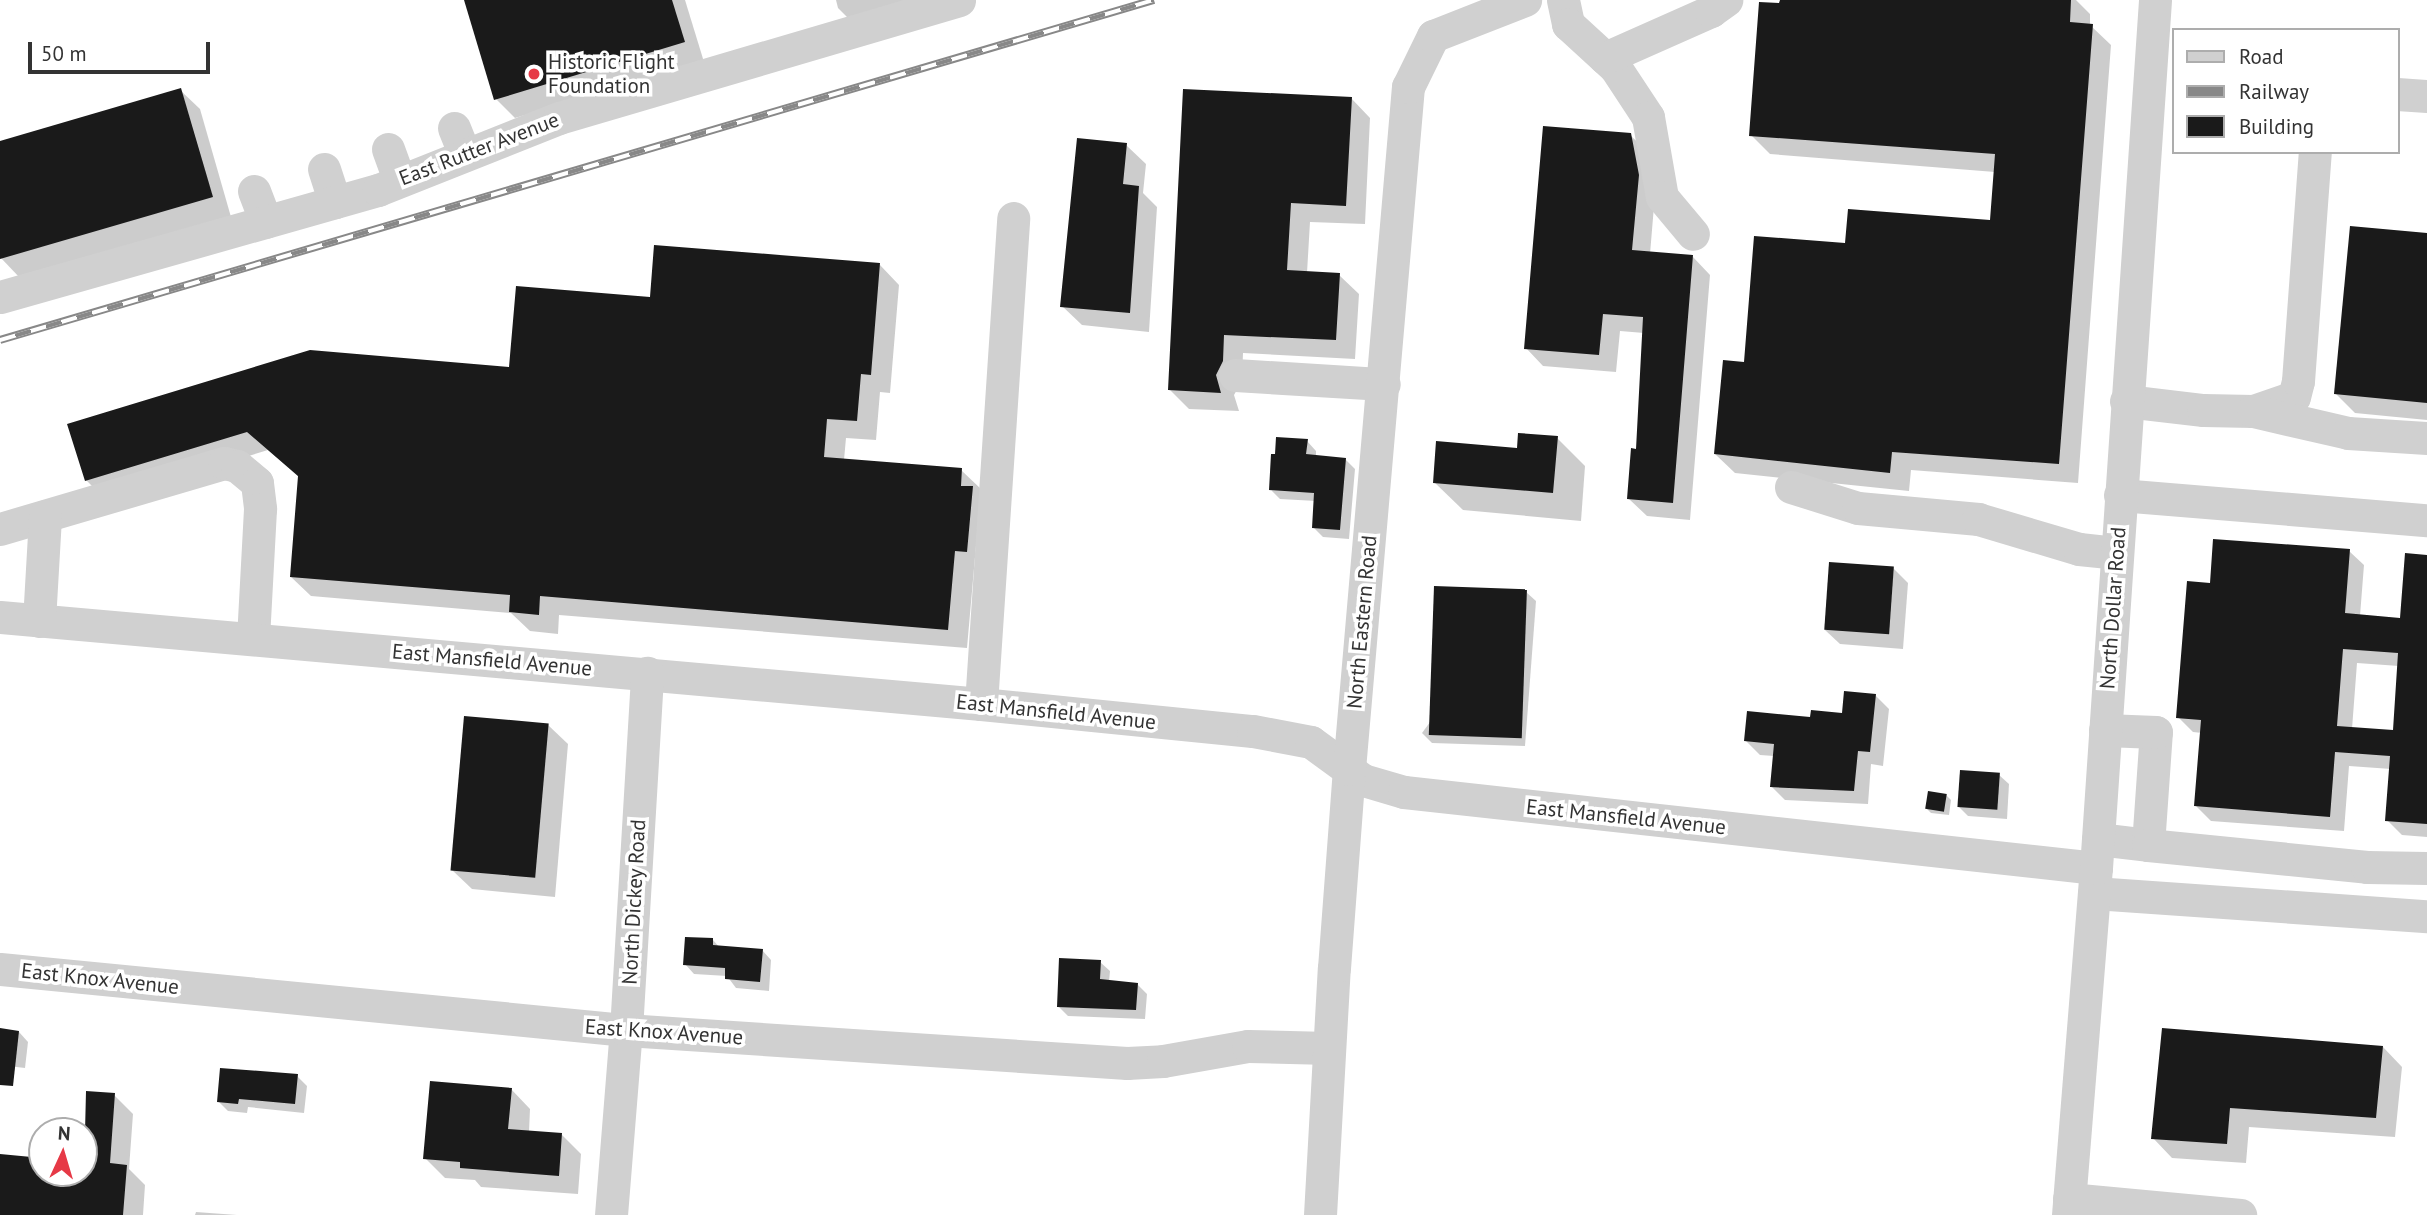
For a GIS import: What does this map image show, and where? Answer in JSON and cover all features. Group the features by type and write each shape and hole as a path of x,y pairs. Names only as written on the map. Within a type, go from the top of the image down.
{"street":[{"name":"East Rutter Avenue","path":"0,298 378,190 399,180 459,141 559,118 959,0"},
{"name":"North Eastern Road","path":"1320,1215 1349,769 1408,87 1433,36 1525,0"},
{"path":"1563,0 1568,24 1615,67 1648,117 1662,197 1693,234"},
{"path":"1605,58 1711,11 1726,0"},
{"name":"North Dollar Road","path":"2069,1207 2096,867 2155,0"},
{"path":"2399,94 2427,96"},
{"path":"388,149 399,180"},
{"path":"2253,411 2294,397 2298,381 2315,154"},
{"path":"324,169 335,202"},
{"path":"254,191 266,222"},
{"path":"981,704 1013,218"},
{"path":"1235,375 1384,384"},
{"path":"2126,401 2203,410 2253,411 2348,433 2427,438"},
{"path":"0,529 224,463 237,466 257,483 260,509 253,639"},
{"path":"1791,487 1858,508 1978,519 2079,549 2116,553"},
{"path":"2120,495 2427,520"},
{"path":"39,621 45,516"},
{"name":"East Mansfield Avenue","path":"0,617 647,673 1287,736 1319,746 1374,785 1404,792 2096,867"},
{"name":"North Dickey Road","path":"611,1215 626,1030 647,673"},
{"path":"2105,730 2156,732 2148,845"},
{"path":"2096,867 2148,845 2367,867 2427,869"},
{"path":"2096,867 2427,916"},
{"name":"East Knox Avenue","path":"0,969 626,1030 1127,1063 1163,1061 1248,1046 1329,1048"},
{"path":"2069,1207 2240,1215"}],"building":[{"name":"Historic Flight Foundation","path":"464,0 672,0 685,42 494,100"},
{"path":"1780,0 2071,0 2070,22 2093,24 2059,464 1892,452 1890,473 1714,454 1723,360 1744,362 1754,236 1845,243 1848,209 1990,220 1995,154 1749,136 1759,2 1779,3"},
{"path":"181,88 213,197 0,259 0,141"},
{"path":"1183,89 1352,97 1346,206 1291,203 1287,270 1340,273 1336,340 1224,335 1223,361 1216,375 1221,393 1168,390"},
{"path":"1543,126 1631,133 1639,175 1632,250 1693,255 1673,503 1627,499 1631,448 1636,449 1643,317 1603,314 1599,355 1524,349"},
{"path":"1077,138 1127,143 1123,184 1139,186 1130,313 1060,307"},
{"path":"2350,226 2427,233 2427,403 2334,394"},
{"path":"654,245 880,263 871,375 861,374 857,421 827,419 824,457 962,468 961,486 973,486 967,552 955,551 948,630 540,596 539,615 509,612 510,595 290,577 298,476 247,432 85,481 67,424 310,350 509,367 516,286 650,297"},
{"path":"1518,433 1558,436 1553,493 1433,483 1436,441 1517,448"},
{"path":"1276,437 1308,439 1306,454 1346,458 1340,530 1312,528 1314,493 1269,490 1271,454 1275,454"},
{"path":"2213,539 2350,549 2345,613 2400,618 2405,553 2427,555 2427,824 2385,821 2390,756 2335,752 2330,817 2194,806 2201,720 2176,718 2187,581 2210,583","holes":["2343,649 2398,653 2393,730 2337,726"]},
{"path":"1829,562 1894,567 1889,634 1824,630"},
{"path":"1434,586 1527,589 1522,738 1429,735"},
{"path":"1844,691 1876,694 1870,752 1858,751 1854,791 1770,787 1774,744 1744,741 1747,711 1810,717 1811,710 1842,713"},
{"path":"464,716 549,723 535,878 450,870"},
{"path":"1960,770 2000,773 1997,810 1957,807"},
{"path":"1928,791 1947,794 1944,812 1925,809"},
{"path":"685,937 713,938 713,945 763,949 760,982 725,979 725,968 683,965"},
{"path":"1059,958 1101,960 1100,979 1138,983 1136,1010 1057,1007"},
{"path":"0,1028 19,1031 13,1086 0,1085"},
{"path":"2162,1028 2383,1046 2376,1118 2230,1108 2227,1144 2151,1139"},
{"path":"220,1068 298,1074 295,1104 239,1099 238,1104 217,1102"},
{"path":"430,1081 512,1088 508,1129 562,1133 559,1176 460,1168 460,1162 423,1159"},
{"path":"86,1091 115,1093 110,1163 127,1165 123,1215 0,1215 0,1154 28,1157 28,1187 98,1187 98,1117 85,1117"}],"railway":[{"path":"0,340 1154,0"}],"place":[{"name":"Historic Flight Foundation","path":"534,74"}]}
